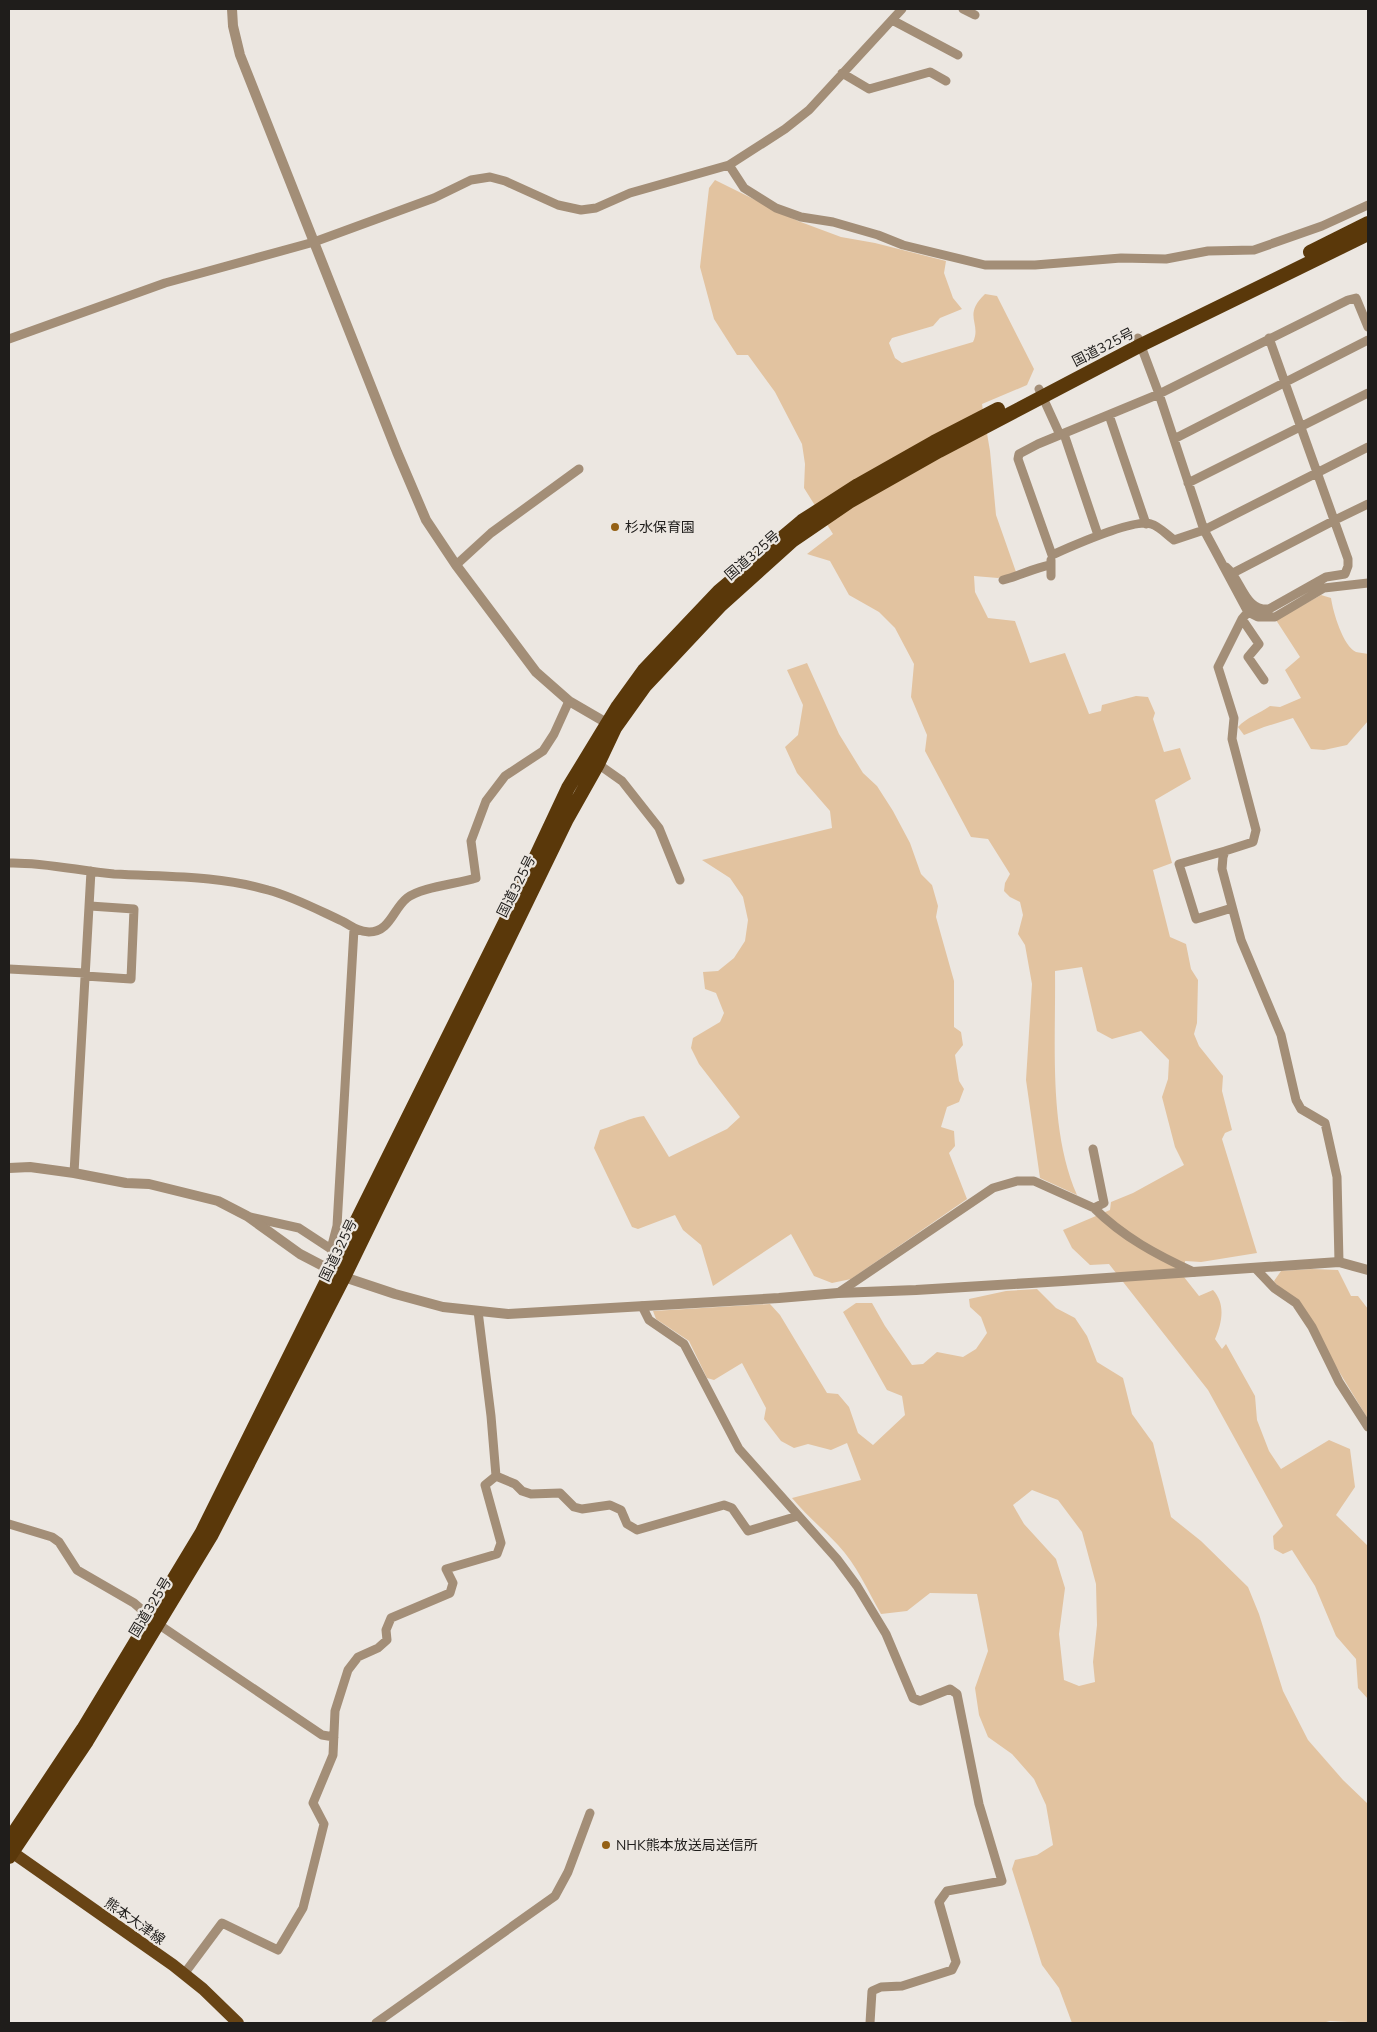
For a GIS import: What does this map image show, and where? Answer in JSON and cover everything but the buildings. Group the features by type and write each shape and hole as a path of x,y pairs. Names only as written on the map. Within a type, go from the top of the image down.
{"highway":[{"name":"国道325号","path":"154,1621 202,1532 288,1360 332,1267 505,922 568,788 611,726 644,670 719,591 802,521 858,485 928,445 1040,393 1368,223"},
{"name":"国道325号","path":"1140,342 1368,234"},
{"name":"国道325号","path":"10,1850 83,1729 211,1536 344,1277 567,819 598,764 611,726"}],"main road":[{"name":"熊本大津線","path":"10,1850 184,1974 238,2023"}],"street":[{"path":"232,9 233,26 240,55 415,496 440,544 525,660 547,683 569,701 611,726"},
{"path":"9,339 164,283 314,242 434,198 471,180 490,177 505,180 558,205 581,210 596,208 630,193 729,165 785,129 808,110 902,9"},
{"path":"963,9 975,15"},
{"path":"892,20 958,56"},
{"path":"842,73 870,89 930,72 946,81"},
{"path":"729,165 744,188 776,208 801,217 833,222 878,235 903,245 985,265 1035,265 1121,258 1166,259 1208,251 1254,250 1322,226 1368,205"},
{"path":"1051,576 1052,554 1018,459 1019,454 1159,394 1348,300 1356,298 1368,327"},
{"path":"1221,564 1233,573 1251,605 1260,610 1269,609 1326,577 1345,574 1348,566 1348,559 1335,520 1269,338"},
{"path":"1174,439 1368,340"},
{"path":"1140,342 1204,530 1259,644 1248,657 1264,680"},
{"path":"1040,393 1062,435 1098,535"},
{"path":"1188,483 1368,393"},
{"path":"1109,415 1146,524"},
{"path":"1052,554 1098,535 1146,524 1151,524 1174,540 1204,530 1368,447"},
{"path":"456,565 491,533 579,469"},
{"path":"1233,573 1368,504"},
{"path":"1003,580 1018,576 1034,568 1050,565"},
{"path":"1245,615 1275,617 1324,588 1368,583"},
{"path":"1232,908 1196,918 1179,864 1225,852 1253,842 1256,837 1247,790 1232,739 1234,718 1218,667 1245,615"},
{"path":"9,863 92,871 215,878 271,890 346,923 354,929 370,932 377,931 386,926 406,899 419,891 476,878 471,841 486,801 505,776 542,752 554,734 569,701"},
{"path":"598,764 622,781 659,828 680,880"},
{"path":"1225,852 1222,870 1241,940 1281,1035 1296,1100 1301,1109 1325,1123 1337,1177 1339,1262"},
{"path":"74,1173 92,871"},
{"path":"9,969 131,978 134,909 90,906"},
{"path":"332,1267 331,1249 337,1226 354,929"},
{"path":"1093,1149 1104,1202 1094,1208"},
{"path":"9,1168 30,1166 126,1183 149,1184 218,1201 248,1216 300,1254 332,1267 344,1277 443,1307 508,1314 838,1292 936,1289 1339,1262 1368,1270"},
{"path":"838,1292 993,1188 1017,1181 1034,1181 1094,1208 1110,1224 1134,1241 1194,1272"},
{"path":"248,1216 298,1228 331,1249"},
{"path":"1255,1268 1274,1288 1296,1304 1312,1327 1338,1382 1368,1427"},
{"path":"642,1306 649,1320 684,1344 739,1449 837,1559 858,1586 886,1634 913,1698 920,1701 950,1689 957,1694 979,1804 1002,1881 947,1891 939,1902 956,1962 952,1970 902,1986 881,1987 872,1991 870,2023"},
{"path":"478,1311 491,1416 496,1476"},
{"path":"496,1476 515,1484 522,1491 531,1494 560,1493 574,1507 582,1509 610,1505 621,1510 627,1524 637,1530 724,1505 732,1508 748,1531 798,1516"},
{"path":"184,1974 222,1923 278,1950 303,1908 324,1824 313,1803 333,1754 335,1710 348,1670 358,1657 378,1648 387,1640 386,1630 391,1618 450,1593 453,1583 446,1569 497,1554 501,1543 486,1485 496,1476"},
{"path":"9,1524 52,1537 58,1542 77,1570 134,1603 154,1621 322,1735 334,1737"},
{"path":"376,2023 555,1896 568,1872 590,1813"}],"shaded area":[{"path":"715,180 798,221 841,237 875,243 946,261 944,273 953,298 962,309 940,318 933,326 892,338 889,343 895,358 902,363 973,342 975,330 973,314 978,302 985,294 997,296 1034,369 1027,385 982,404 990,451 996,515 1016,572 998,578 974,576 975,592 988,618 1015,621 1030,663 1065,653 1089,714 1101,711 1102,705 1136,696 1148,697 1155,713 1153,719 1164,752 1180,748 1191,779 1155,800 1172,863 1153,870 1170,937 1186,944 1191,969 1198,980 1197,1023 1194,1034 1199,1046 1223,1076 1222,1091 1232,1130 1225,1133 1222,1139 1257,1253 1201,1262 1185,1261 1184,1277 1199,1296 1213,1290 1217,1295 1222,1314 1215,1339 1222,1349 1226,1344 1255,1396 1257,1420 1269,1451 1281,1469 1329,1440 1350,1449 1355,1487 1336,1515 1368,1546 1368,1699 1358,1688 1356,1659 1336,1636 1315,1586 1292,1550 1283,1554 1274,1549 1273,1536 1283,1526 1208,1390 1109,1264 1090,1265 1072,1248 1063,1230 1110,1210 1111,1202 1133,1193 1184,1165 1175,1147 1162,1097 1168,1079 1169,1060 1141,1031 1112,1039 1097,1031 1082,967 1055,971 1055,1056 1058,1114 1061,1142 1077,1195 1040,1178 1026,1080 1032,984 1025,945 1018,934 1023,915 1020,902 1010,897 1004,891 1005,883 1010,874 988,839 971,837 925,751 927,735 911,697 914,664 895,628 879,612 849,595 830,561 807,554 833,534 804,488 805,464 802,444 775,392 748,355 737,355 714,319 700,267 709,188"},
{"path":"1321,595 1331,598 1339,628 1351,649 1368,654 1368,721 1347,745 1324,750 1311,749 1293,718 1244,735 1238,727 1249,718 1270,706 1280,707 1301,698 1285,670 1300,657 1276,620"},
{"path":"807,663 839,734 863,773 877,786 893,811 910,843 921,874 932,885 938,906 936,917 954,981 954,1027 961,1032 963,1045 955,1055 959,1081 964,1089 959,1102 947,1107 941,1127 954,1131 955,1146 949,1153 967,1199 851,1279 832,1283 814,1276 791,1234 713,1286 701,1245 683,1230 675,1215 638,1229 632,1227 594,1148 600,1130 644,1116 669,1157 727,1129 740,1117 699,1064 691,1048 693,1038 720,1022 724,1013 716,993 705,989 703,972 718,971 734,958 745,941 748,920 743,897 730,878 702,860 832,828 830,811 797,773 785,747 798,735 803,705 787,670"},
{"path":"1338,1270 1351,1296 1358,1296 1368,1309 1368,1419 1332,1360 1314,1325 1274,1281 1281,1271"},
{"path":"1037,1289 1056,1308 1075,1318 1087,1336 1097,1362 1123,1378 1132,1414 1153,1443 1171,1517 1201,1541 1248,1587 1259,1614 1283,1691 1308,1740 1343,1780 1368,1804 1368,2023 1330,2021 1322,2023 1072,2023 1059,1988 1042,1965 1012,1869 1015,1860 1037,1855 1053,1845 1046,1805 1034,1779 1012,1754 988,1737 979,1715 975,1688 988,1651 977,1594 930,1593 907,1611 881,1614 844,1552 792,1498 861,1480 847,1443 831,1450 808,1444 794,1448 781,1441 764,1419 766,1408 742,1363 714,1380 707,1378 689,1341 656,1319 653,1311 770,1304 780,1315 827,1393 838,1394 849,1407 858,1433 873,1445 905,1415 902,1396 887,1390 843,1312 856,1303 872,1303 885,1326 912,1365 923,1364 937,1352 963,1357 976,1349 987,1333 981,1317 970,1307 969,1299 1006,1291","holes":["1032,1490 1058,1500 1082,1532 1096,1584 1097,1625 1093,1662 1095,1682 1079,1686 1064,1680 1059,1634 1065,1588 1056,1559 1024,1524 1013,1505"]}],"place":[{"name":"杉水保育園","path":"615,527"},
{"name":"NHK熊本放送局送信所","path":"606,1845"}]}
